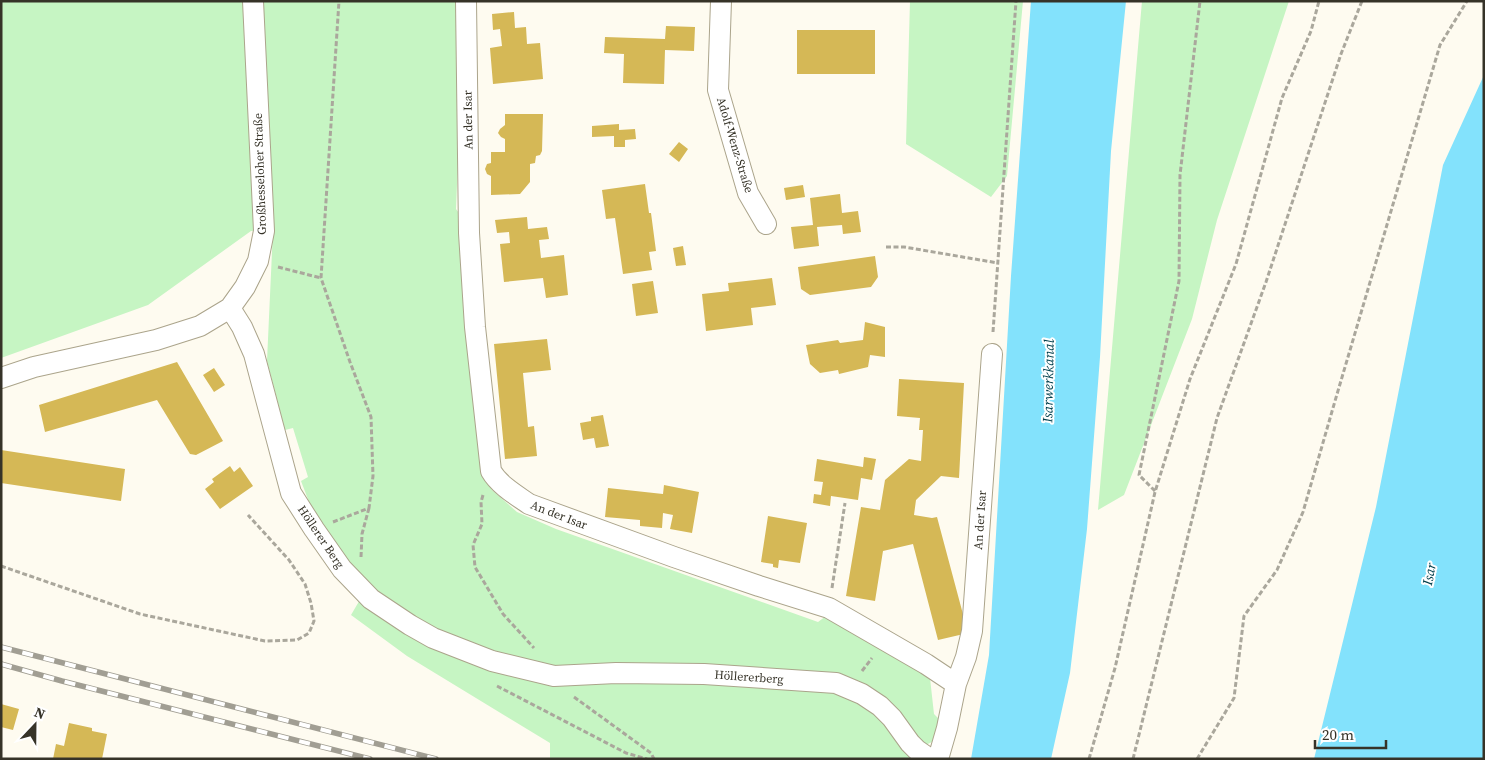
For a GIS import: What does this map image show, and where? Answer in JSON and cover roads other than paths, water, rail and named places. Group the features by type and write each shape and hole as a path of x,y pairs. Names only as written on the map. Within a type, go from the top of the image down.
{"street":[{"name":"Großhesseloher Straße","path":"1,378 34,367 156,340 200,326 230,308 245,287 258,261 264,231 254,1"},
{"name":"An der Isar","path":"466,1 469,233 475,327 491,471 495,478 514,494 530,504 683,560 829,608 926,664 956,684"},
{"name":"Adolf-Wenz-Straße","path":"721,1 718,90 748,193 766,224"},
{"name":"Höllerer Berg","path":"230,308 242,326 254,354 292,493 342,569 371,599 410,626 433,638 492,661 554,676"},
{"name":"An der Isar","path":"938,759 947,728 956,684 972,631 992,354"},
{"name":"Höllererberg","path":"554,676 616,673 704,674 836,683 862,694 880,706 892,718 910,743 924,755"}],"water":[{"name":"Isarwerkkanal","path":"1031,1 1126,1 1111,151 1100,357 1087,529 1070,673 1051,759 971,759 989,655 1011,276"},
{"name":"Isar","path":"1484,75 1484,759 1314,759 1376,507 1443,165"}],"railway":[{"path":"1,647 436,759"},
{"path":"1,664 370,759"}]}
